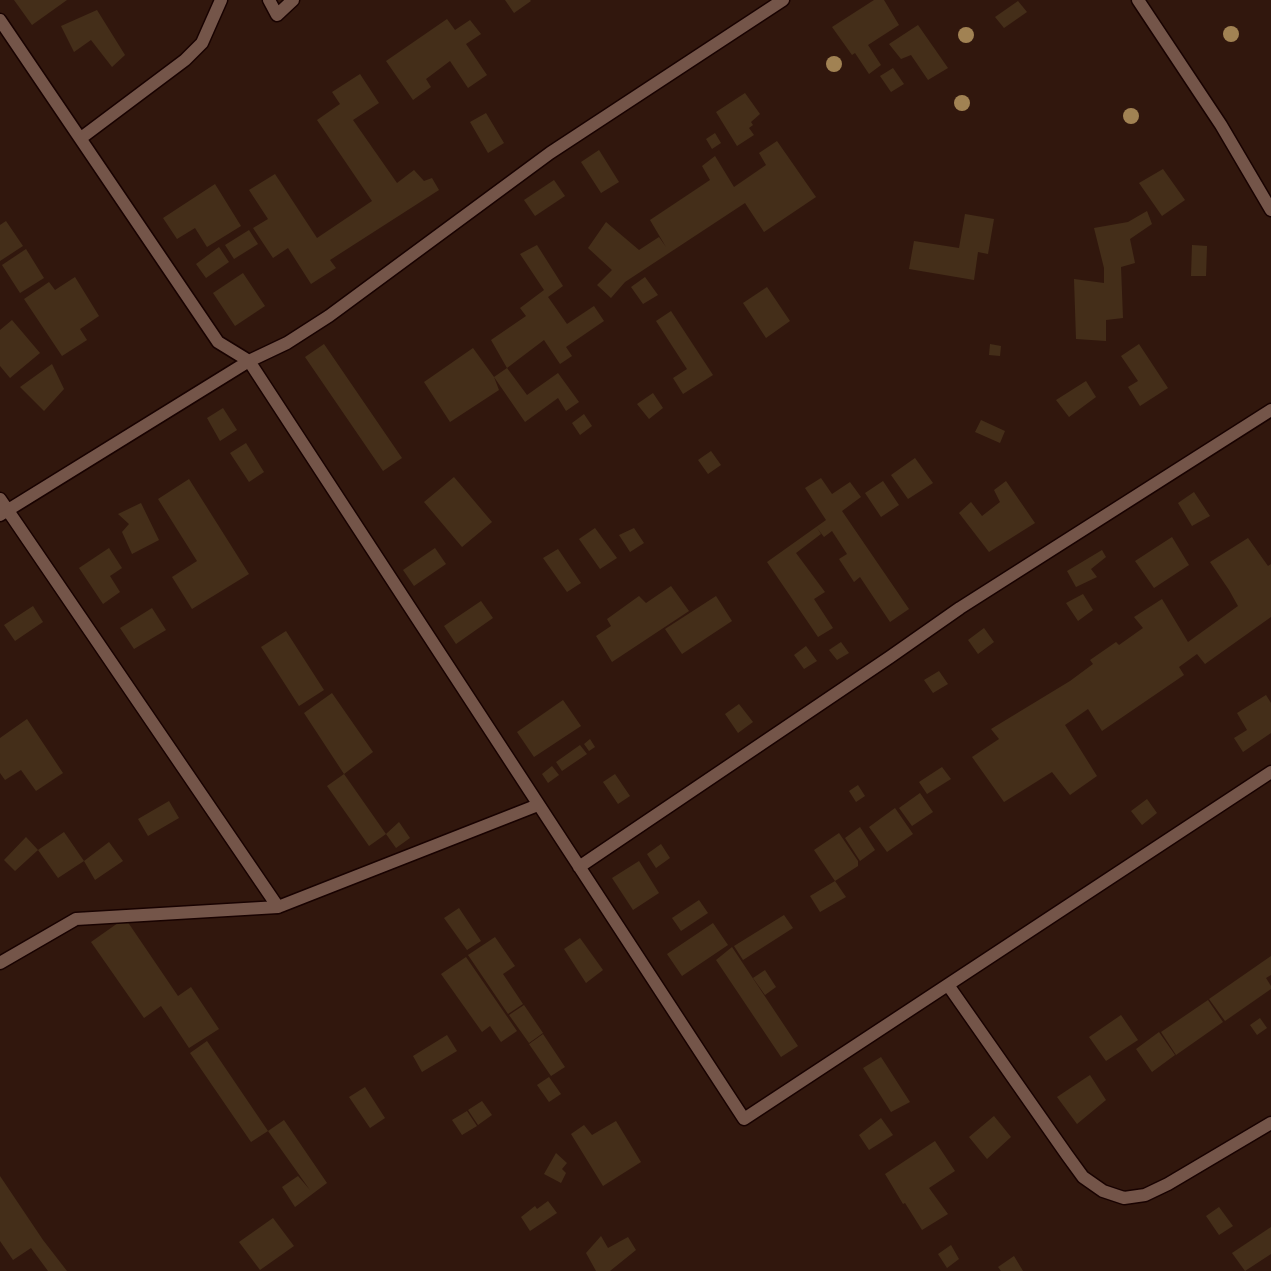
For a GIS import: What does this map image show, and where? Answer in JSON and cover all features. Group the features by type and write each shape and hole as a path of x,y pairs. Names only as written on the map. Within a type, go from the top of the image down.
{"street":[{"path":"81,138 191,54 202,43 221,0"},
{"path":"269,0 278,15 294,0"},
{"path":"278,907 2,508 249,361 287,343 328,316 550,153 783,0"},
{"path":"1138,0 1221,125 1271,210"},
{"path":"0,20 218,342 249,361 744,1119 1271,772"},
{"path":"579,867 960,608 1271,410"},
{"path":"0,963 76,919 278,907 538,805"},
{"path":"948,985 1083,1177 1103,1191 1124,1198 1145,1194 1168,1184 1271,1123"}],"building":[{"path":"14,0 67,0 32,25"},
{"path":"505,0 530,0 531,1 514,13"},
{"path":"874,0 884,0 899,25 868,45 881,65 869,74 855,53 852,55 832,27"},
{"path":"1018,1 1027,12 1004,28 995,17"},
{"path":"97,10 125,55 112,67 91,40 74,52 61,26"},
{"path":"447,19 455,30 470,20 481,34 466,44 487,75 468,88 450,61 426,79 431,87 413,100 386,61"},
{"path":"918,25 948,68 928,80 911,55 901,59 889,44"},
{"path":"893,68 904,84 891,92 880,76"},
{"path":"360,74 379,103 353,120 397,183 414,170 424,181 432,178 439,190 330,260 336,268 311,284 288,248 273,258 253,228 268,219 249,190 275,174 317,238 372,201 317,120 340,104 332,92"},
{"path":"745,93 760,114 751,122 753,125 749,128 754,135 737,146 716,112"},
{"path":"486,113 504,143 488,153 470,122"},
{"path":"715,133 721,143 712,149 706,139"},
{"path":"777,141 816,197 764,232 745,203 625,282 611,298 597,285 612,270 588,248 606,222 639,250 659,237 666,247 650,220 710,180 702,166 715,156 734,187 766,165 759,153"},
{"path":"599,150 619,182 601,193 581,162"},
{"path":"1163,169 1185,200 1162,216 1139,183"},
{"path":"554,180 565,196 535,216 524,200"},
{"path":"215,184 241,226 207,247 195,228 177,239 163,218"},
{"path":"1147,211 1152,224 1130,239 1135,263 1121,267 1123,318 1106,320 1106,341 1076,339 1074,279 1104,283 1104,268 1094,228 1128,222"},
{"path":"965,214 994,219 988,254 978,252 974,280 909,269 914,241 959,248"},
{"path":"6,221 23,246 0,261 0,225"},
{"path":"249,230 258,244 234,259 225,245"},
{"path":"537,245 563,286 548,297 567,324 594,306 604,321 566,347 572,356 560,364 544,340 507,368 491,340 526,316 520,308 544,290 520,254"},
{"path":"1192,245 1207,246 1206,276 1191,276"},
{"path":"219,247 229,262 206,278 196,264"},
{"path":"26,249 44,278 20,293 2,265"},
{"path":"243,273 265,306 235,326 213,293"},
{"path":"75,277 99,316 80,329 87,340 62,356 24,299 49,282 55,290"},
{"path":"645,277 658,295 643,304 631,287"},
{"path":"767,287 790,321 766,338 743,303"},
{"path":"671,311 713,375 683,394 673,378 687,369 656,321"},
{"path":"12,320 40,353 10,378 0,366 0,330"},
{"path":"324,344 402,458 383,471 305,357"},
{"path":"990,344 1001,346 1000,356 989,355"},
{"path":"1139,344 1168,388 1140,406 1128,387 1138,381 1121,356"},
{"path":"473,348 494,377 499,390 450,422 424,382"},
{"path":"52,364 64,389 44,411 20,387"},
{"path":"507,368 527,395 558,373 579,402 566,411 558,398 525,422 494,377"},
{"path":"1086,381 1096,397 1069,417 1056,400"},
{"path":"653,393 663,408 649,419 637,404"},
{"path":"223,408 237,430 220,441 207,418"},
{"path":"584,414 592,426 580,435 572,423"},
{"path":"981,420 1005,431 1000,443 975,432"},
{"path":"246,443 264,472 249,482 230,453"},
{"path":"711,451 721,465 708,474 698,460"},
{"path":"915,458 933,483 908,499 891,475"},
{"path":"454,477 492,522 462,547 424,502"},
{"path":"821,478 832,494 850,482 861,497 842,511 909,609 890,622 860,577 854,582 839,559 847,554 832,531 824,537 817,528 821,534 796,553 825,592 814,599 833,628 818,637 767,562 826,520 805,488"},
{"path":"189,479 249,574 192,609 172,577 197,561 158,499"},
{"path":"883,481 899,505 881,517 865,493"},
{"path":"1006,481 1035,523 989,552 959,513 971,502 982,516 1000,502 994,490"},
{"path":"1194,492 1210,516 1192,526 1178,503"},
{"path":"141,503 159,540 132,554 122,532 129,524 118,514"},
{"path":"595,528 617,558 600,569 579,539"},
{"path":"634,528 644,543 630,552 619,535"},
{"path":"1172,537 1189,565 1154,588 1135,561"},
{"path":"1248,538 1268,566 1271,564 1271,617 1205,664 1197,654 1179,667 1184,675 1102,731 1088,709 1065,725 1097,776 1070,795 1052,772 1004,802 972,757 999,739 991,729 1070,681 1093,664 1090,660 1116,642 1119,645 1143,628 1134,617 1162,599 1188,642 1238,606 1210,562"},
{"path":"109,548 122,568 110,576 120,592 103,604 79,568"},
{"path":"435,548 446,564 414,586 403,570"},
{"path":"558,549 581,583 567,592 543,558"},
{"path":"1102,550 1106,557 1091,569 1097,577 1076,587 1067,571"},
{"path":"671,586 689,611 612,662 596,636 611,626 607,619 639,596 646,603"},
{"path":"1083,594 1093,610 1078,621 1066,603"},
{"path":"716,596 732,621 682,654 665,629"},
{"path":"481,601 493,618 456,644 444,626"},
{"path":"33,606 43,622 15,641 4,625"},
{"path":"152,608 166,630 134,649 120,628"},
{"path":"984,628 994,642 978,654 968,640"},
{"path":"286,631 324,690 299,706 261,647"},
{"path":"841,642 849,653 837,660 829,650"},
{"path":"806,646 817,661 804,669 794,655"},
{"path":"939,671 948,684 933,693 924,680"},
{"path":"332,693 373,752 344,774 304,713"},
{"path":"1266,695 1271,703 1271,733 1243,752 1234,738 1247,730 1237,713"},
{"path":"563,700 581,726 534,757 517,732"},
{"path":"739,704 753,722 738,733 725,714"},
{"path":"27,719 63,773 36,791 21,770 5,780 0,773 0,738"},
{"path":"590,739 595,747 589,751 584,744"},
{"path":"580,745 587,754 562,771 556,762"},
{"path":"552,766 559,775 548,783 542,774"},
{"path":"942,767 951,779 927,794 919,782"},
{"path":"344,774 386,834 369,846 327,786"},
{"path":"615,774 630,796 618,804 603,782"},
{"path":"858,785 865,796 856,802 849,791"},
{"path":"920,793 933,812 912,826 899,808"},
{"path":"1147,799 1157,813 1142,825 1131,811"},
{"path":"169,801 179,818 148,836 138,819"},
{"path":"895,808 913,834 887,852 869,827"},
{"path":"399,822 410,838 396,848 386,834"},
{"path":"860,827 875,850 860,861 845,838"},
{"path":"64,832 84,861 58,878 38,850"},
{"path":"839,833 858,861 858,866 835,881 814,850"},
{"path":"26,837 38,850 15,871 4,860"},
{"path":"109,842 123,861 95,880 84,861"},
{"path":"661,844 670,858 656,868 647,854"},
{"path":"639,861 659,893 633,910 612,878"},
{"path":"835,881 846,897 820,912 810,896"},
{"path":"699,900 708,913 681,931 672,918"},
{"path":"459,908 481,941 467,950 444,918"},
{"path":"784,915 793,928 743,960 734,946"},
{"path":"125,918 178,996 191,987 219,1029 189,1048 161,1006 144,1018 91,942"},
{"path":"713,923 728,945 682,976 667,954"},
{"path":"495,937 515,966 503,974 523,1004 508,1014 468,955"},
{"path":"580,938 603,970 586,983 564,949"},
{"path":"732,947 798,1046 781,1057 716,960"},
{"path":"1271,956 1271,975 1266,978 1271,989 1225,1021 1209,999"},
{"path":"466,957 517,1031 501,1042 490,1026 482,1032 441,974"},
{"path":"765,970 776,987 765,995 753,978"},
{"path":"1208,1000 1223,1022 1176,1055 1161,1032"},
{"path":"524,1005 543,1033 529,1043 509,1015"},
{"path":"1121,1015 1138,1040 1106,1061 1089,1037"},
{"path":"1260,1018 1267,1028 1257,1035 1250,1025"},
{"path":"1159,1032 1175,1055 1152,1072 1136,1049"},
{"path":"543,1034 565,1067 551,1076 529,1044"},
{"path":"447,1035 457,1051 422,1072 413,1056"},
{"path":"207,1041 268,1131 251,1142 190,1053"},
{"path":"881,1057 910,1102 891,1112 863,1068"},
{"path":"1090,1075 1106,1100 1077,1124 1057,1097"},
{"path":"549,1077 561,1094 549,1102 537,1085"},
{"path":"365,1087 385,1118 370,1128 349,1097"},
{"path":"482,1101 492,1115 478,1125 468,1110"},
{"path":"467,1111 477,1126 462,1135 452,1120"},
{"path":"994,1116 1011,1137 987,1159 969,1137"},
{"path":"881,1118 893,1135 869,1150 859,1135"},
{"path":"284,1120 327,1183 295,1207 282,1187 298,1176 310,1190 268,1131"},
{"path":"616,1121 641,1162 603,1186 571,1134 584,1125 592,1135"},
{"path":"935,1141 955,1171 929,1188 948,1214 922,1230 905,1203 903,1204 885,1174"},
{"path":"556,1153 567,1163 562,1169 566,1173 561,1183 544,1174"},
{"path":"0,1176 43,1240 67,1271 48,1271 31,1248 13,1260 0,1241"},
{"path":"548,1201 557,1213 530,1231 521,1217 535,1206 537,1209"},
{"path":"1219,1207 1233,1226 1219,1235 1206,1216"},
{"path":"273,1218 294,1246 260,1270 239,1242"},
{"path":"1271,1227 1271,1254 1245,1271 1232,1253"},
{"path":"601,1236 608,1248 628,1237 636,1250 610,1271 596,1271 586,1253"},
{"path":"951,1245 959,1259 947,1268 938,1254"},
{"path":"1014,1256 1023,1271 1001,1271 998,1267"}]}
